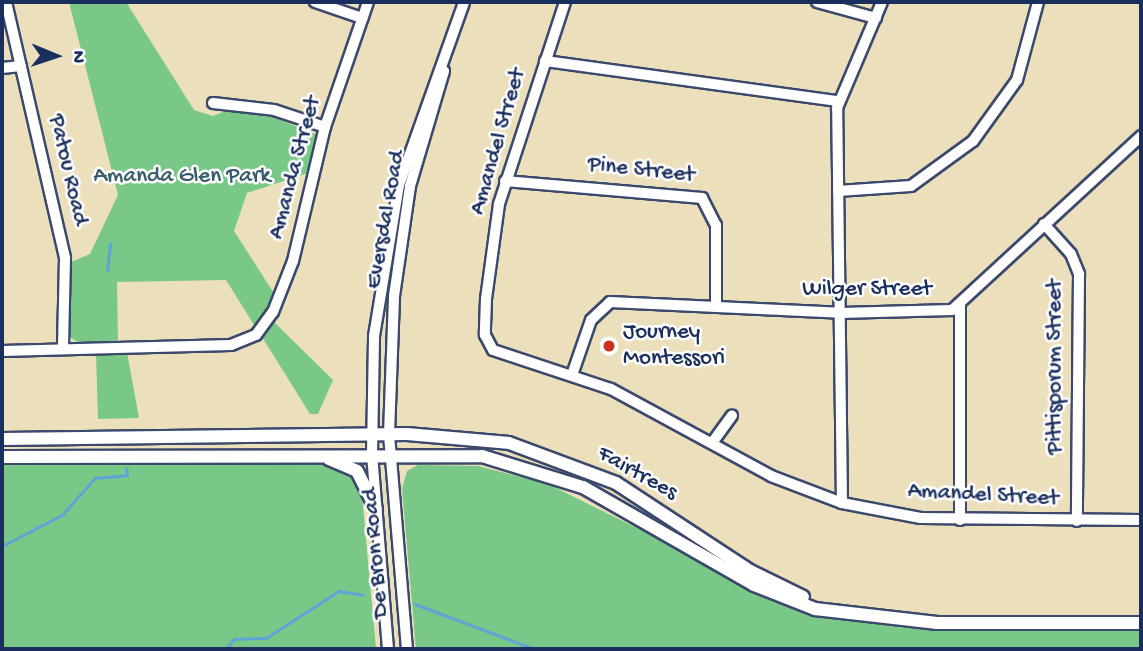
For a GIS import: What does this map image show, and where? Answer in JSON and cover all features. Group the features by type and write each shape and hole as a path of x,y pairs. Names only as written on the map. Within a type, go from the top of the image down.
{"main road":[{"name":"Fairtrees","path":"371,434 490,439 557,457 616,483 769,582 843,612"},
{"path":"2,439 371,434"},
{"name":"Fairtrees","path":"372,453 482,457 538,470 604,498 754,586 843,612 937,623 1141,624"},
{"path":"2,457 372,453"},
{"path":"315,455 357,471 376,509"}],"street":[{"name":"Patou Road","path":"6,2 65,258 63,349"},
{"path":"315,2 362,18"},
{"name":"Amanda Street","path":"2,351 231,345 256,335 273,312 293,261 325,127 368,2"},
{"name":"Eversdal Road","path":"372,453 374,335 390,222 414,132 465,2"},
{"name":"Eversdal Road","path":"390,452 394,296 410,186 465,2"},
{"name":"Amandel Street","path":"565,2 505,181 490,255 486,340 505,356 572,375 651,406 771,476 842,503 960,520 1141,520"},
{"path":"817,2 876,18"},
{"path":"842,503 838,101 882,2"},
{"path":"838,191 903,189 973,141 1017,80 1038,2"},
{"path":"544,61 838,101"},
{"path":"2,68 21,66"},
{"path":"213,103 274,110 325,127"},
{"name":"Wilger Street","path":"572,375 591,320 605,304 840,313 960,306 1044,224 1141,136"},
{"name":"Pine Street","path":"505,181 702,198 716,225 716,307"},
{"name":"Pittisporum Street","path":"1044,224 1072,254 1079,274 1077,521"},
{"path":"960,306 960,520"},
{"path":"712,443 732,415"},
{"name":"De Bron Road","path":"390,452 407,649"},
{"name":"De Bron Road","path":"372,453 388,649"}],"green space":[{"name":"Amanda Glen Park","path":"69,2 126,2 194,110 213,116 225,111 265,114 318,135 311,172 247,193 234,231 275,295 256,328 226,280 117,282 118,343 79,343 70,337 71,262 90,254 118,195"},
{"path":"274,322 333,380 318,414 310,414 262,337"},
{"path":"127,352 139,418 98,419 96,353"},
{"path":"2,464 337,464 354,477 362,495 376,649 2,649"},
{"path":"418,465 478,466 548,484 798,608 904,628 1141,630 1141,649 416,649 402,489 407,471"}],"waterway":[{"path":"107,270 110,244"},
{"path":"2,546 62,515 95,478 127,475 126,469"},
{"path":"226,649 234,639 266,638 339,591 363,595"},
{"path":"415,604 535,649"},
{"path":"632,649 640,649"}],"place":[{"name":"Journey Montessori","path":"609,346"}]}
